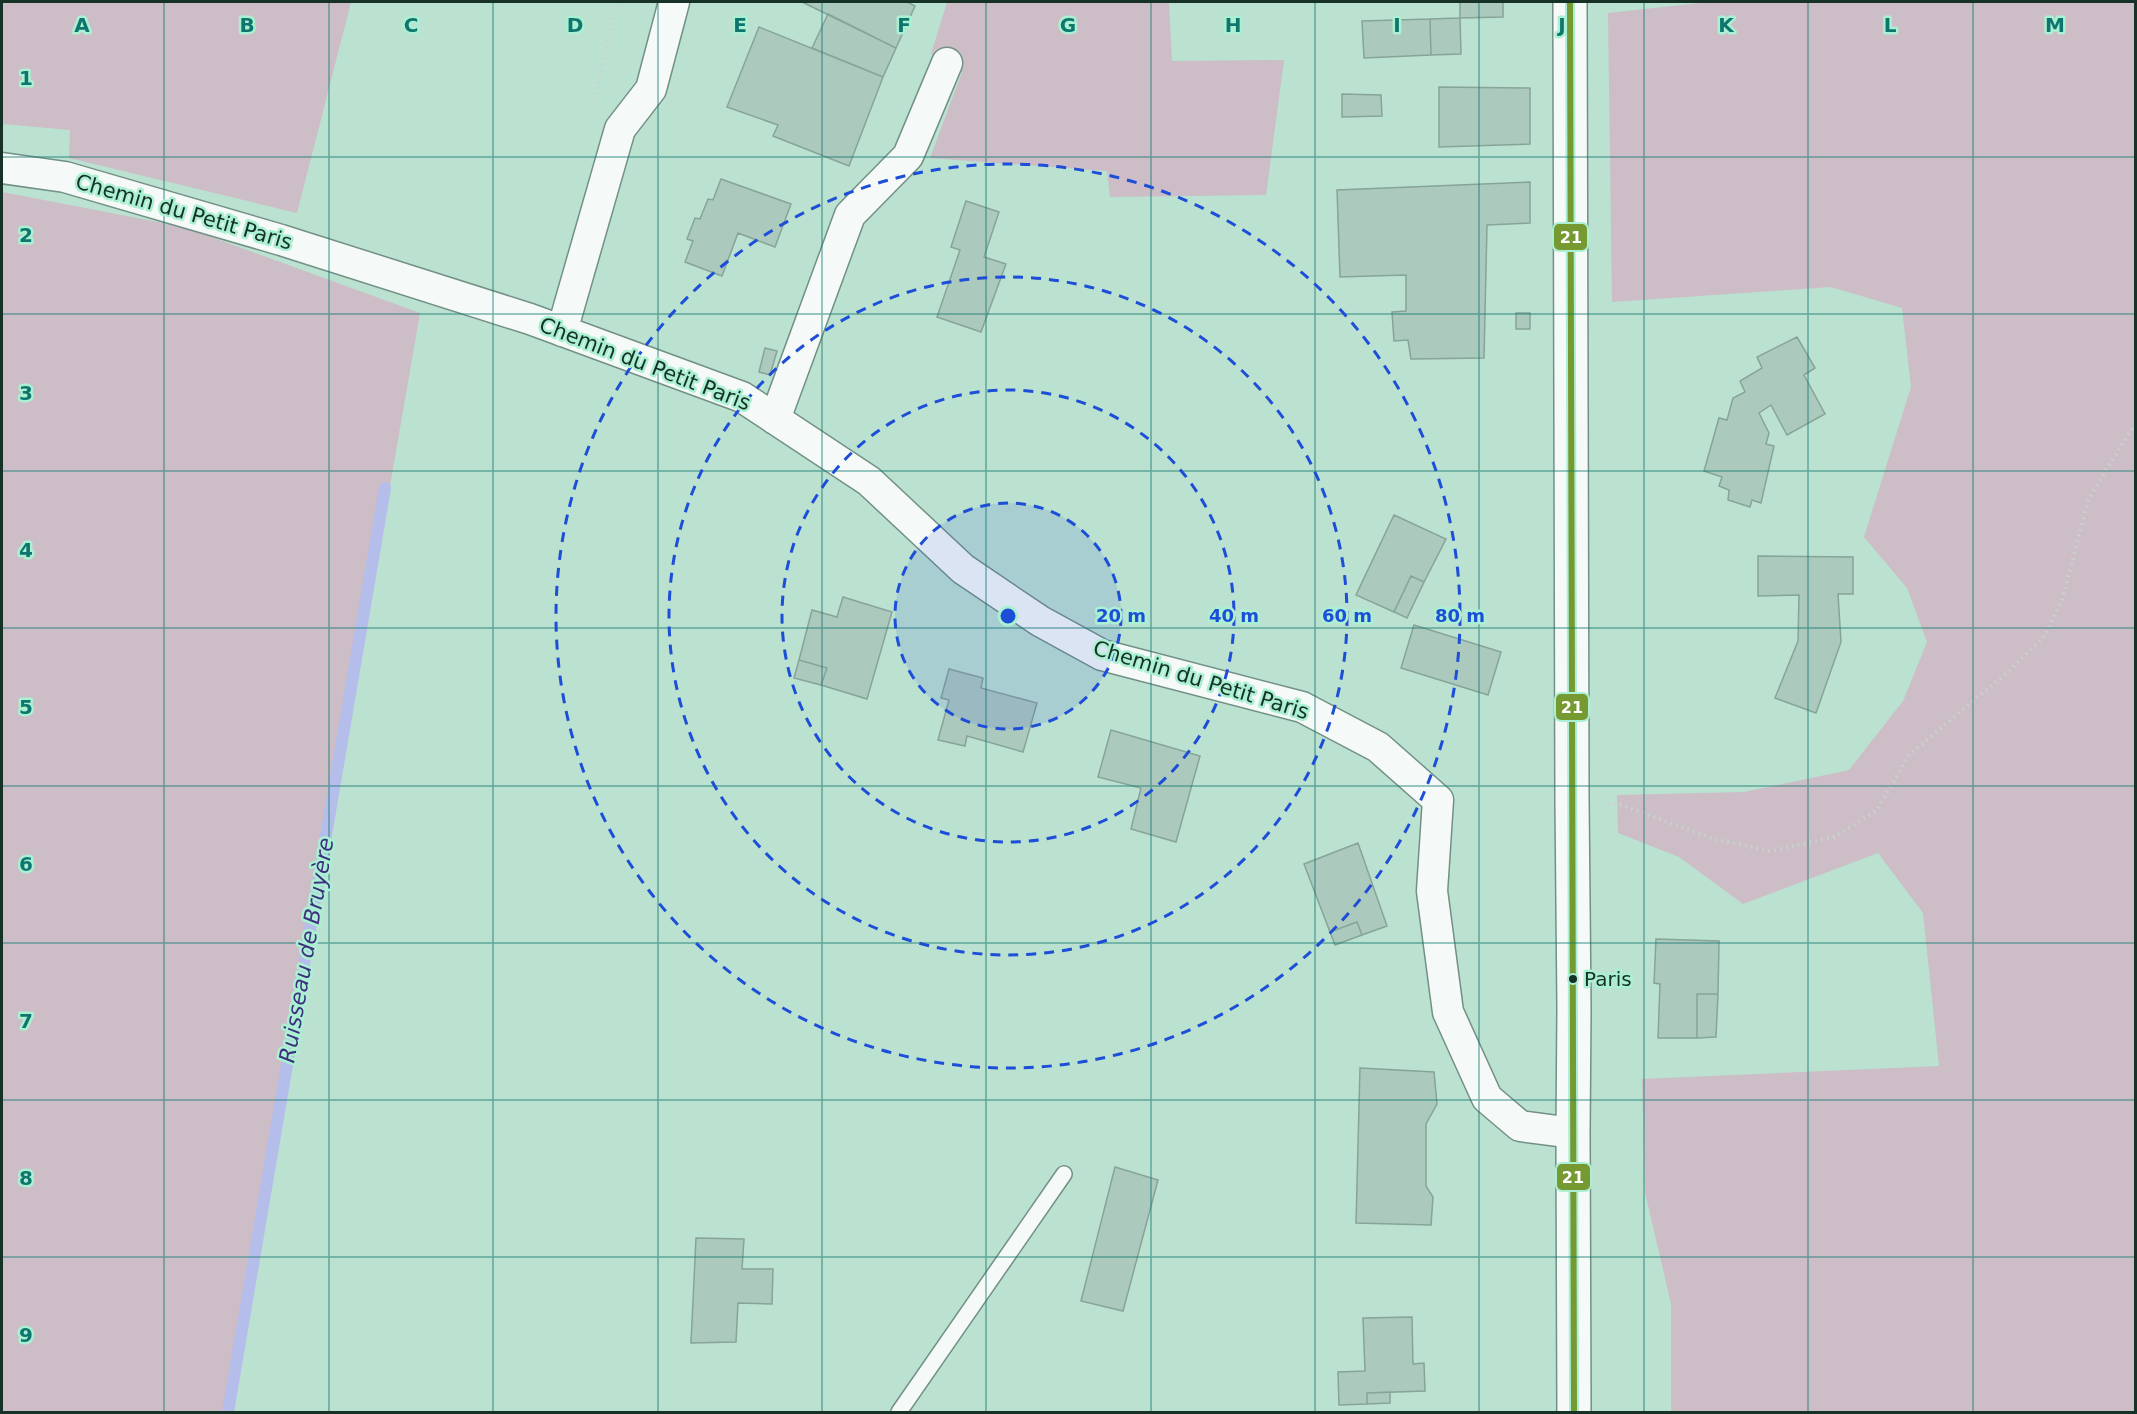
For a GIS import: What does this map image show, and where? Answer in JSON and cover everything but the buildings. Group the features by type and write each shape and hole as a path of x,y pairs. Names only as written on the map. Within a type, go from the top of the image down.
{"main road":[{"path":"1570,2 1572,800 1575,1008 1574,1413"}],"street":[{"path":"562,330 620,129 651,88 674,2"},
{"path":"775,419 850,215 908,156 947,63"},
{"name":"Chemin du Petit Paris","path":"2,168 65,177 280,240 562,330 742,398 870,481 963,569 1040,621 1102,655 1302,707 1378,747 1438,800 1432,891 1448,1012 1487,1098 1520,1125 1573,1133"}],"lane":[{"path":"899,1413 1064,1174"}],"path":[{"path":"1572,800 1618,804 1714,839 1771,851 1834,837 1876,811 1909,755 2009,671 2045,636 2062,600 2089,498 2136,422"}],"shaded area":[{"path":"2,2 351,2 297,213 69,158 70,130 2,124"},
{"path":"947,2 1169,2 1172,61 1284,60 1266,195 1110,197 1107,171 930,158 962,72 931,54"},
{"path":"1709,2 2135,2 2135,1412 1671,1412 1671,1304 1645,1192 1642,1079 1939,1066 1923,913 1878,853 1743,904 1679,857 1618,833 1617,795 1744,792 1849,770 1903,701 1927,642 1907,588 1864,537 1911,387 1902,308 1831,287 1612,302 1608,13"},
{"path":"2,192 184,227 420,313 229,1412 2,1412"}],"waterway":[{"name":"Ruisseau de Bruyère","path":"228,1412 385,488"}],"transit line":[{"name":"21","path":"1570,2 1574,1412"}],"place":[{"name":"Paris","path":"1573,979"}]}
